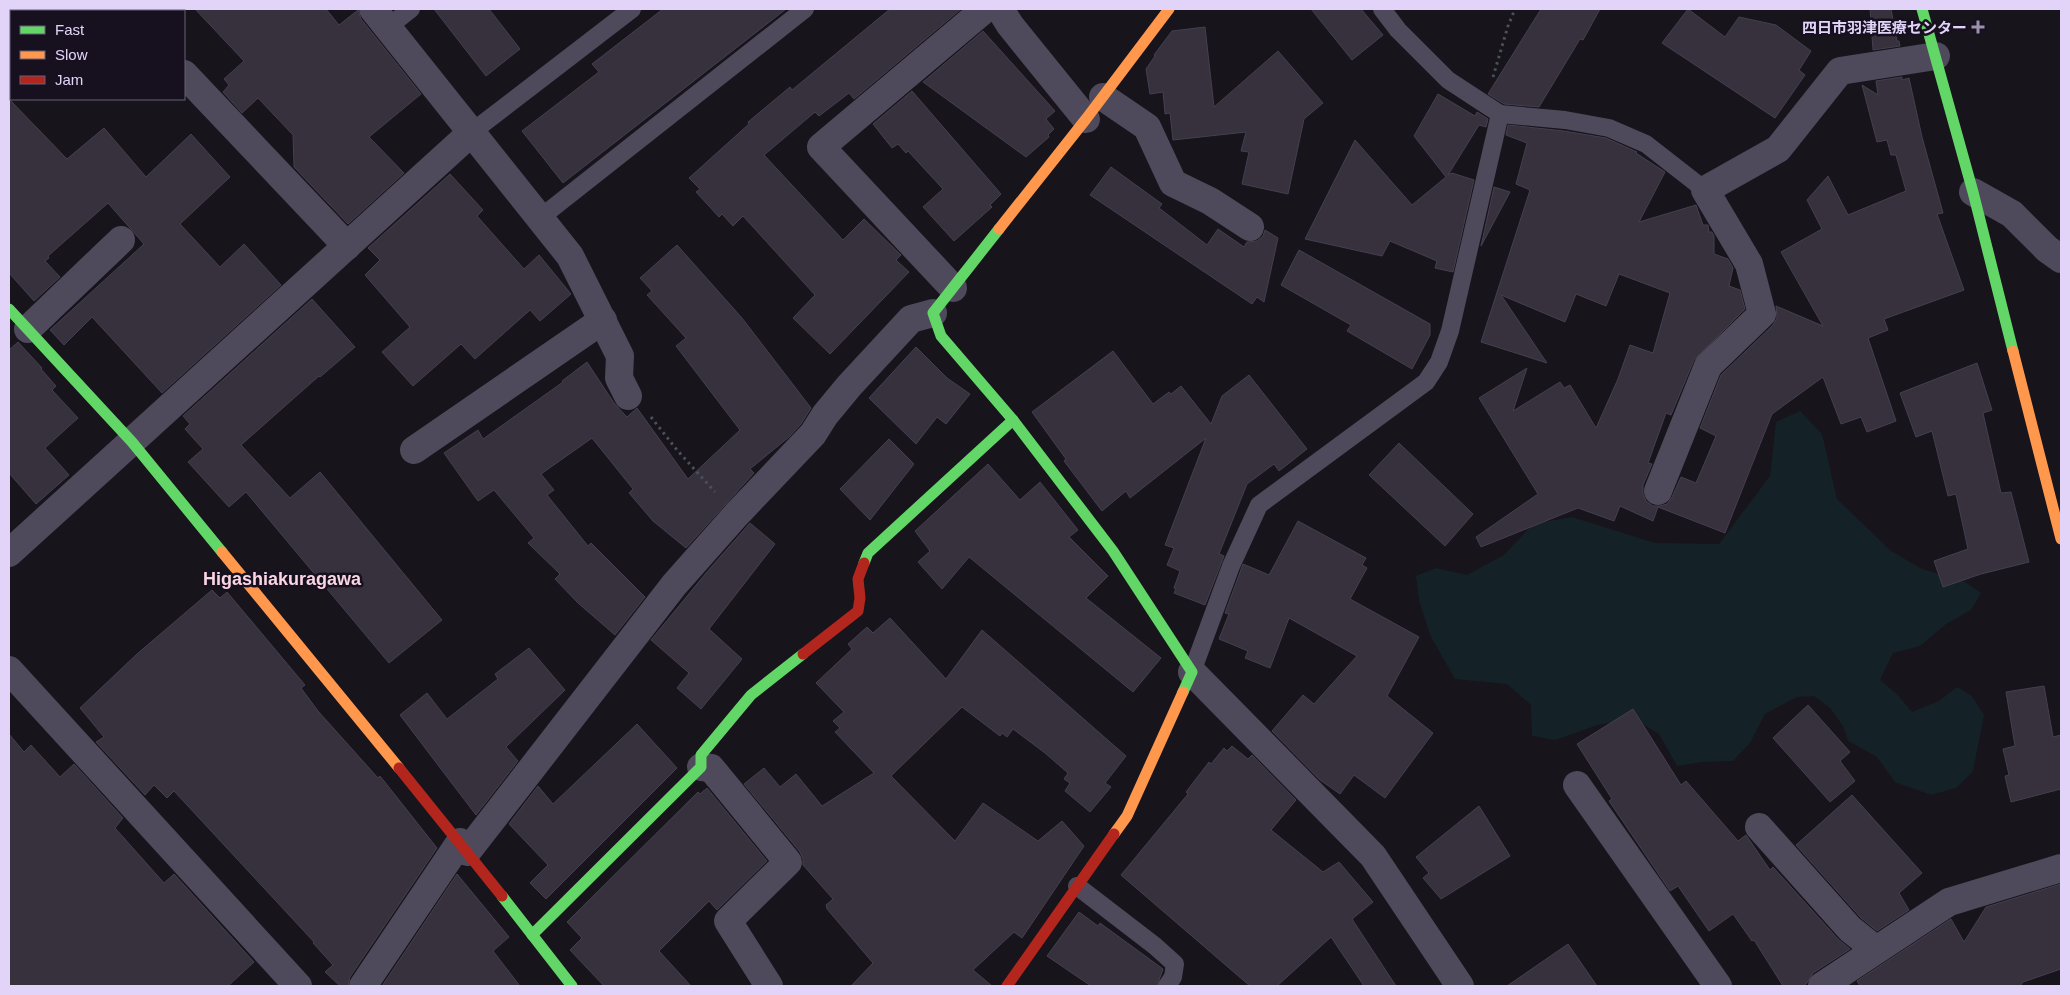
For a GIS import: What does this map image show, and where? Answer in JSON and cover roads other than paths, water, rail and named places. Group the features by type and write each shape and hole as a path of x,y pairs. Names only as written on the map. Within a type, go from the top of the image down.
{"street":[{"path":"953,288 821,146 984,9"},
{"path":"1000,9 1010,25 1086,119"},
{"path":"363,986 464,847 674,585 736,514 813,434 837,400 911,319 933,313 1086,119 1169,9"},
{"path":"1922,9 1973,192 2061,539"},
{"path":"380,18 570,256 620,356 619,378 628,396"},
{"path":"1658,491 1708,366 1762,314 1749,264 1705,190 1778,150 1840,71 1936,56"},
{"path":"185,75 347,246"},
{"path":"1102,97 1147,127 1173,183 1210,201 1250,228"},
{"path":"9,553 472,132"},
{"path":"1973,192 2012,214 2047,249 2061,259"},
{"path":"28,330 121,240"},
{"path":"9,309 132,442 464,847 572,986"},
{"path":"933,313 941,336 1013,420 1113,551 1192,672 1373,856 1460,986"},
{"path":"414,450 603,320"},
{"path":"702,767 701,755 751,696 858,611 860,598 858,579 868,553 1013,420"},
{"path":"9,670 298,986"},
{"path":"1007,986 1127,816 1192,672"},
{"path":"532,935 600,868 635,830 702,767 711,768 788,862 728,921 769,986"},
{"path":"1577,786 1718,986"},
{"path":"1759,827 1850,930 1875,949"},
{"path":"1833,983 1875,949 1948,902 2061,868"}],"lane":[{"path":"380,18 411,9"},
{"path":"472,132 632,9"},
{"path":"540,218 805,9"},
{"path":"1382,9 1398,30 1448,80 1500,114 1565,120 1609,128 1646,144 1705,190"},
{"path":"1192,672 1231,566 1259,506 1426,382 1438,362 1450,331 1500,114"},
{"path":"1077,886 1155,946 1175,964 1173,977 1167,986"}],"place":[{"name":"四日市羽津医療センター","path":"1978,27"}],"district":[{"name":"Higashiakuragawa","path":"282,579"}]}
